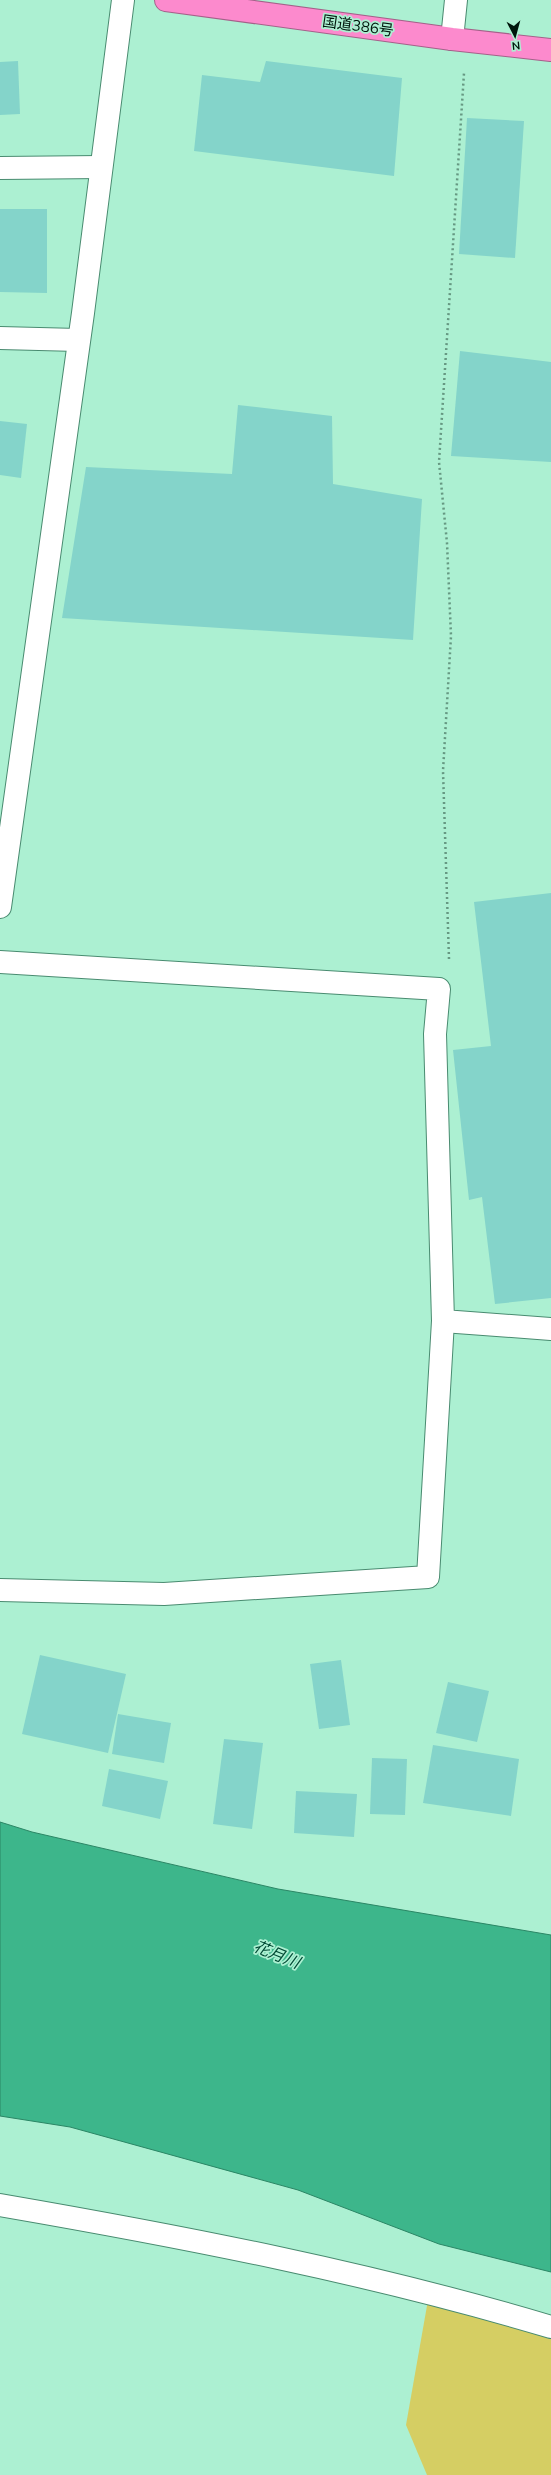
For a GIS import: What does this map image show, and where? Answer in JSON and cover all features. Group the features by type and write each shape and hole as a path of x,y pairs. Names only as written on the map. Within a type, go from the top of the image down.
{"highway":[{"name":"国道386号","path":"166,0 460,40 551,50"}],"street":[{"path":"0,907 124,0"},
{"path":"456,0 460,40"},
{"path":"0,168 101,167"},
{"path":"0,338 78,340"},
{"path":"0,962 439,989 435,1034 443,1322 428,1577 164,1594 0,1590"},
{"path":"443,1322 551,1329"},
{"path":"0,2205 126,2227 390,2284 551,2327"}],"path":[{"path":"439,989 449,966 443,772 451,636 447,542 439,462 460,40"}],"shaded area":[{"path":"428,2300 551,2336 551,2475 427,2475 406,2425"}],"water":[{"name":"花月川","path":"0,1822 32,1832 278,1889 551,1935 551,2272 439,2244 298,2190 70,2127 0,2116"}],"building":[{"path":"18,61 20,114 0,115 0,62"},
{"path":"266,61 402,78 394,176 194,151 202,75 260,82"},
{"path":"467,118 524,121 515,258 459,254"},
{"path":"0,209 47,209 47,293 0,292"},
{"path":"460,351 551,362 551,462 451,456"},
{"path":"238,405 332,416 333,484 422,499 413,640 62,618 86,467 232,474"},
{"path":"0,421 27,424 21,478 0,475"},
{"path":"551,893 551,1298 495,1304 482,1197 469,1200 453,1050 491,1046 474,902"},
{"path":"40,1655 126,1674 108,1753 22,1734"},
{"path":"341,1660 350,1725 319,1729 310,1664"},
{"path":"448,1682 489,1691 477,1742 436,1733"},
{"path":"118,1714 171,1723 164,1763 112,1754"},
{"path":"224,1739 263,1743 252,1829 213,1824"},
{"path":"433,1745 519,1759 511,1816 423,1803"},
{"path":"372,1758 407,1759 405,1815 370,1814"},
{"path":"109,1769 168,1781 160,1819 102,1806"},
{"path":"296,1791 357,1794 354,1837 294,1833"}]}
